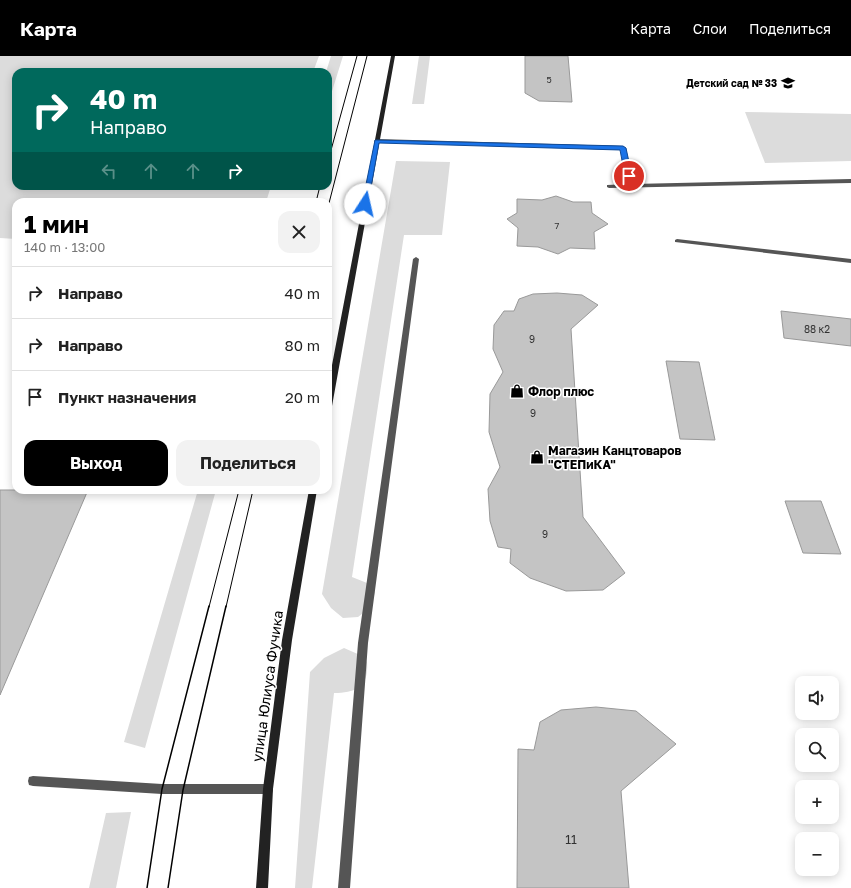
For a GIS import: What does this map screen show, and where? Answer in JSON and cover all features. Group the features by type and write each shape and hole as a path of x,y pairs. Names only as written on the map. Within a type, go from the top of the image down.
{"street":[{"path":"332,384 393,56"},
{"name":"улица Юлиуса Фучика","path":"262,888 268,789 287,640 312,494"}],"lane":[{"path":"377,141 623,148 631,186"},
{"path":"609,186 851,181"},
{"path":"677,242 851,261"},
{"path":"344,888 363,643 416,259"},
{"path":"33,781 162,789 268,789"}],"shaded area":[{"path":"0,56 319,56 314,68 12,68 12,190 270,190 267,198 12,198 12,239 0,238"},
{"path":"331,56 343,56 332,91 332,68 327,68"},
{"path":"419,56 430,56 424,104 412,104"},
{"path":"745,112 851,114 851,161 765,163"},
{"path":"396,161 450,162 442,235 404,235 352,577 367,583 375,592 371,607 358,617 343,618 331,608 322,594"},
{"path":"197,494 215,494 145,748 124,742"},
{"path":"344,648 360,655 367,662 366,677 360,687 355,690 334,693 312,888 295,888 310,672 324,658"},
{"path":"131,812 116,888 89,888 106,813"}],"building":[{"path":"525,56 568,56 572,102 539,101 525,93"},
{"path":"556,196 573,202 591,202 592,213 608,224 594,232 595,249 570,248 558,254 538,247 517,246 518,228 507,219 517,213 517,199 542,200"},
{"path":"557,293 582,295 598,305 571,329 583,517 625,573 603,590 566,591 530,578 510,563 511,549 498,547 490,521 488,489 500,467 489,432 490,394 503,372 493,349 494,325 504,311 514,311 519,299 533,294"},
{"path":"781,311 851,319 851,346 784,338"},
{"path":"666,361 699,362 715,440 680,439"},
{"path":"0,490 12,490 12,494 86,494 0,695"},
{"path":"785,501 821,501 841,554 803,553"},
{"path":"596,707 636,711 676,744 621,791 629,888 517,888 518,749 534,750 540,722 561,710"}],"tram line":[{"path":"332,147 357,56"},
{"path":"330,198 367,56"},
{"path":"317,198 319,190"},
{"path":"209,607 238,494"},
{"path":"226,607 252,494"},
{"path":"147,888 162,789 209,606"},
{"path":"168,888 183,790 226,606"}],"place":[{"name":"Детский сад № 33","path":"788,83"},
{"name":"Флор плюс","path":"517,391"},
{"name":"Магазин Канцтоваров \"СТЕПиКА\"","path":"537,457"}],"route":[{"path":"365,204 377,141 623,148 629,176"}]}
